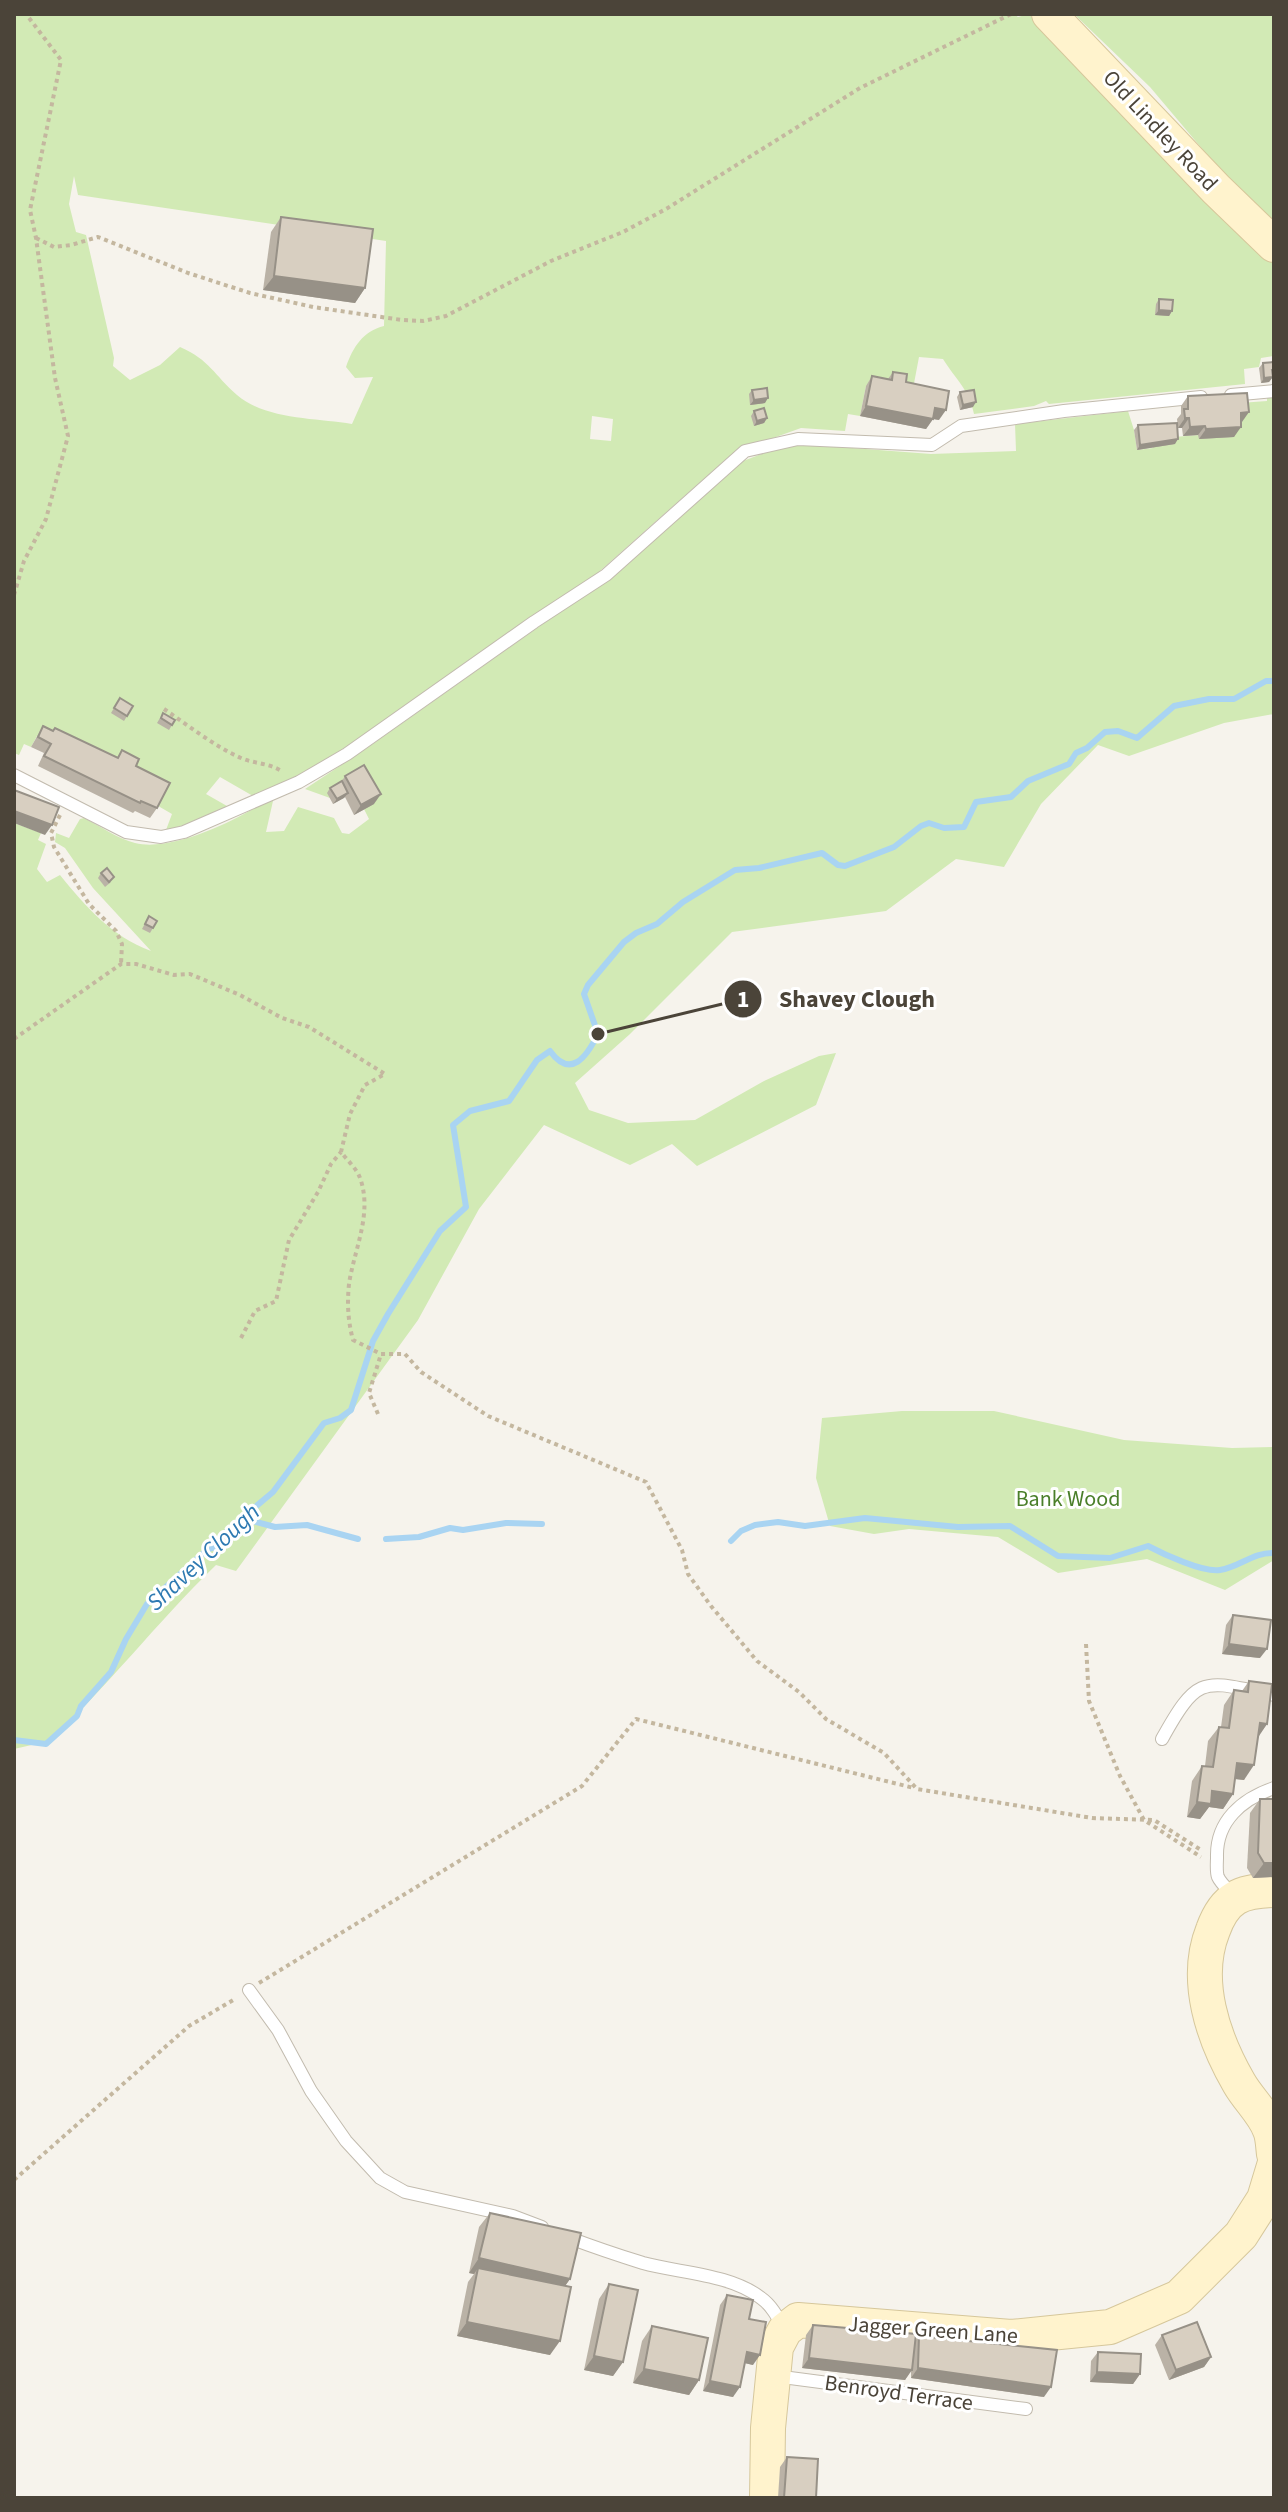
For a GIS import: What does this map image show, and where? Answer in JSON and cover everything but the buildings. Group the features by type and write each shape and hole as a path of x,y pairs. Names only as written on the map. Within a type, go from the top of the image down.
{"street":[{"name":"Old Lindley Road","path":"1049,14 1216,189 1274,245"},
{"path":"1274,1890 1253,1891 1235,1897 1218,1915 1205,1948 1203,1980 1214,2026 1238,2083 1270,2129 1274,2154"},
{"name":"Jagger Green Lane","path":"785,2330 798,2320 892,2330 1011,2337 1110,2327 1179,2297 1241,2235 1264,2199 1274,2166"},
{"path":"767,2498 768,2428 776,2347 785,2330"}],"lane":[{"path":"14,775 126,832 161,837 184,832 299,782 347,754 606,575 745,451 798,439 932,445 956,427 971,424 1177,398 1274,391"},
{"path":"1162,1739 1179,1709 1196,1689 1216,1684 1274,1695"},
{"path":"1235,1897 1218,1877 1217,1851 1224,1825 1233,1810 1250,1797 1274,1788"},
{"path":"249,1990 278,2030 311,2091 346,2141 380,2178 405,2192 513,2216 644,2263 713,2278 742,2288 759,2295 785,2330"},
{"name":"Benroyd Terrace","path":"773,2375 1026,2409"}],"path":[{"path":"14,595 24,561 46,519 68,436 55,378 30,210 61,60 26,14"},
{"path":"36,238 54,247 98,237 188,273 250,293 313,307 402,320 423,321 446,316 551,261 623,232 666,209 860,88 1011,14"},
{"path":"164,709 226,750 244,759 275,766 299,782"},
{"path":"67,801 51,833 54,847 89,904 116,931 122,944 121,964"},
{"path":"14,1039 121,964 136,964 174,975 190,974 240,995 282,1018 309,1027 385,1074 365,1085 350,1114 341,1152 331,1164 289,1240 276,1301 255,1311 241,1338"},
{"path":"341,1152 360,1176 364,1202 360,1241 349,1282 347,1317 353,1340 381,1354 405,1354 421,1372 488,1416 646,1482 682,1550 688,1574 757,1661 799,1692 826,1719 884,1753 917,1789"},
{"path":"378,1414 369,1393 381,1354"},
{"path":"1086,1644 1089,1701 1120,1776 1144,1820"},
{"path":"14,2180 189,2026 582,1786 636,1719 917,1789 1092,1818 1144,1820 1217,1864"}],"green space":[{"path":"14,14 1014,14 1018,17 1029,14 1274,260 1274,356 1261,358 1259,367 1244,369 1245,384 1049,404 1046,401 1034,406 974,414 965,391 943,359 919,357 912,394 866,386 860,416 848,414 845,431 801,428 742,449 724,461 583,586 321,765 253,796 220,777 206,794 227,806 197,822 166,830 172,814 37,736 31,747 24,744 19,755 14,753","holes":["74,176 78,195 386,241 384,326 360,341 346,367 355,378 373,377 352,424 292,417 262,409 237,395 205,363 180,347 160,365 130,380 113,366 114,358 86,235 76,232 69,204","592,416 613,419 611,441 590,439"]},
{"path":"1074,14 1274,14 1274,224 1231,183 1150,87"},
{"path":"1267,396 1274,396 1274,714 1224,723 1129,756 1098,745 1041,804 1004,867 956,859 886,911 732,932 630,1034 575,1083 589,1110 628,1123 695,1120 764,1081 819,1056 836,1053 816,1105 697,1166 672,1144 630,1165 544,1125 479,1209 418,1320 236,1571 216,1565 46,1744 14,1749 14,823 41,833 38,840 46,844 37,869 47,882 60,875 90,910 112,929 151,951 93,888 65,848 55,842 56,833 69,838 80,819 84,818 135,843 166,843 202,833 264,802 273,801 266,832 284,831 298,807 334,818 342,833 349,834 369,819 364,809 358,775 330,798 305,789 598,585 738,463 777,448 800,444 931,454 1016,451 1015,424 1128,411 1137,450 1153,448 1153,445 1174,437 1199,435 1241,422 1240,403 1267,401"},
{"name":"Bank Wood","path":"902,1411 994,1411 1124,1440 1232,1448 1274,1447 1274,1560 1225,1590 1147,1559 1058,1573 998,1537 909,1529 874,1534 830,1526 816,1478 822,1418"}],"waterway":[{"name":"Shavey Clough","path":"14,1740 46,1744 77,1716 81,1706 111,1672 147,1604 208,1549 216,1547 228,1530 273,1492 324,1423 340,1418 351,1410 373,1341 388,1314 440,1231 466,1207 453,1125 470,1111 509,1101 537,1060 550,1051 565,1064 578,1062 584,1057 598,1034 584,994 624,942 657,924 683,902 735,870 759,868 822,853 838,865 845,866 894,847 929,823 944,828 964,827 976,802 1011,797 1028,781 1069,764 1076,753 1087,748 1105,732 1118,731 1137,738 1174,706 1209,699 1234,699 1266,681 1274,681"},
{"path":"241,1518 275,1527 307,1525 358,1539"},
{"path":"731,1541 741,1531 755,1525 778,1522 805,1526 865,1518 958,1527 1010,1526 1058,1556 1110,1558 1148,1546 1184,1562 1213,1570 1274,1553"},
{"path":"386,1539 419,1537 450,1528 463,1530 506,1523 542,1524"}],"place":[{"name":"Shavey Clough","path":"598,1034"}]}
